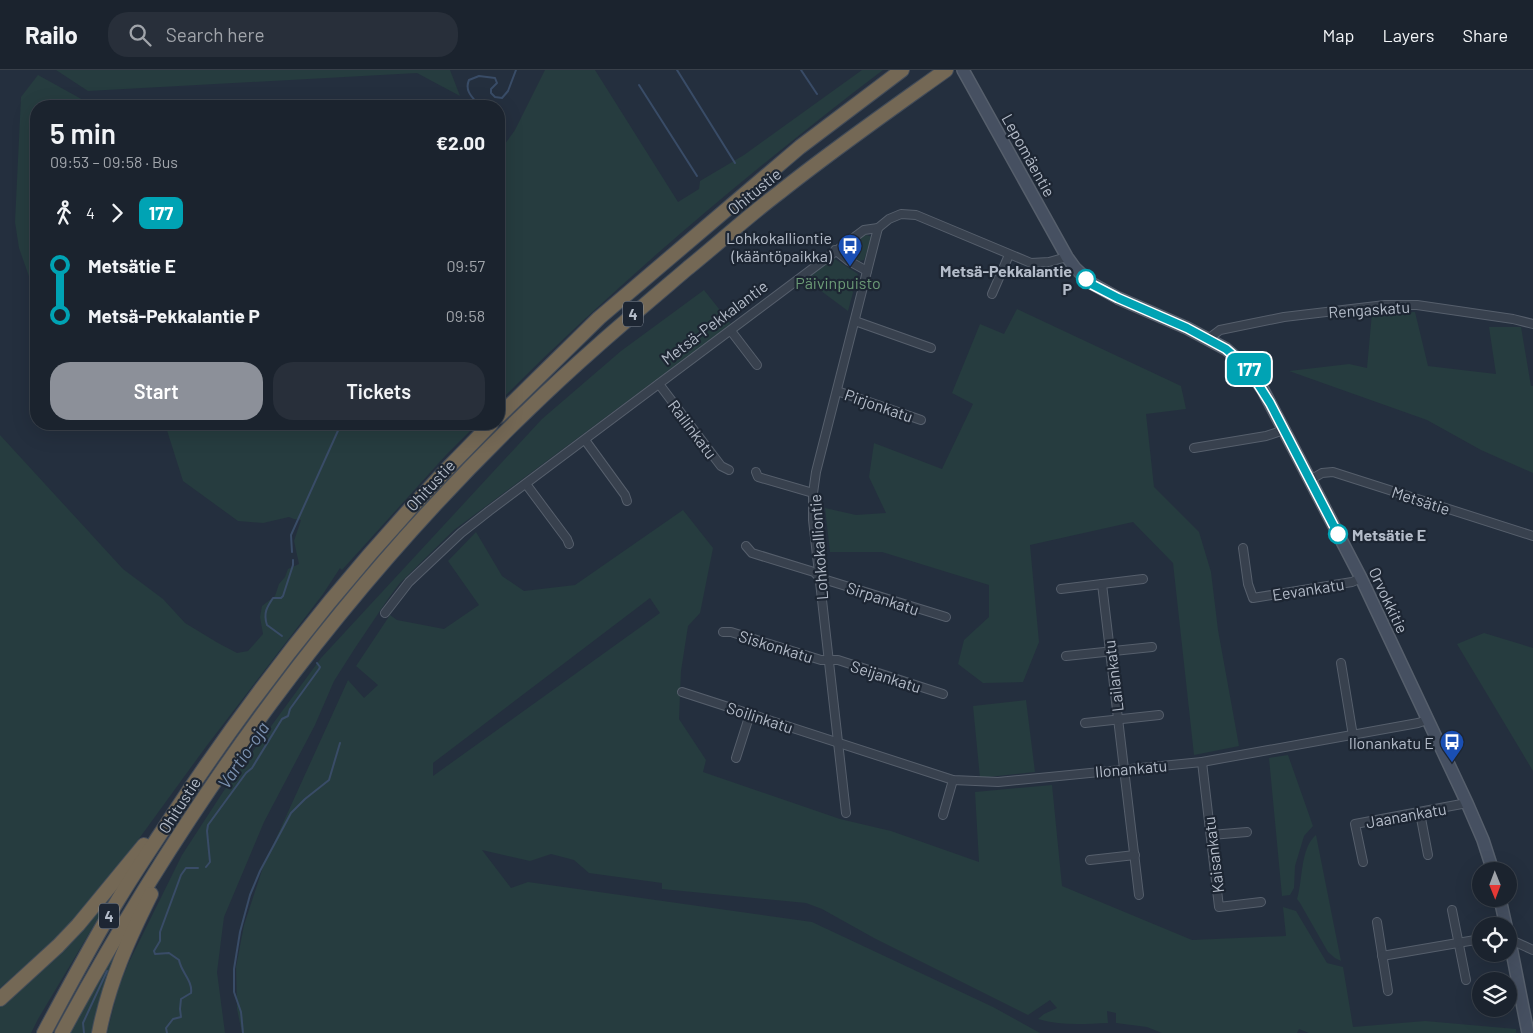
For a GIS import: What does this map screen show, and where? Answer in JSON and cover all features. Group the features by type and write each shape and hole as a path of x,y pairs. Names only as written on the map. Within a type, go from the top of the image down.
{"highway":[{"name":"Ohitustie","path":"505,410 607,312 800,147 902,70"},
{"name":"Ohitustie","path":"62,1033 120,927 236,750 277,693 354,596 450,488 528,409 604,339 779,192 946,70"},
{"name":"Ohitustie","path":"44,1033 82,961 118,900 222,741 257,693 340,586 447,468 485,430"},
{"path":"0,999 78,926 181,803"},
{"path":"99,1033 113,978 124,950 192,816"}],"street":[{"name":"Lepomäentie","path":"963,70 1067,257"},
{"name":"Metsä-Pekkalantie","path":"386,613 409,582 461,533 864,230 878,228 889,218 901,214 916,215 1031,263 1049,262 1067,257"},
{"name":"Lohkokalliontie","path":"846,813 813,520 812,493 878,228"},
{"path":"835,250 849,261 868,271"},
{"path":"992,294 1009,255"},
{"path":"1067,257 1091,284 1208,339"},
{"name":"Rengaskatu","path":"1208,339 1220,330 1275,319 1386,305 1417,305 1513,319 1533,324"},
{"path":"856,321 931,348"},
{"path":"731,331 757,365"},
{"name":"Orvokkitie","path":"1208,339 1226,349 1248,368 1263,390 1361,578 1467,803 1490,862"},
{"name":"Railinkatu","path":"659,384 721,466 729,470"},
{"name":"Pirjonkatu","path":"837,391 921,420"},
{"path":"1194,448 1266,436 1284,430"},
{"path":"585,440 625,495 627,501"},
{"path":"756,472 758,477 812,493"},
{"name":"Metsätie","path":"1310,480 1322,473 1333,472 1533,536"},
{"path":"526,484 569,544"},
{"name":"Sirpankatu","path":"746,546 752,553 814,572 820,578 946,617"},
{"name":"Eevankatu","path":"1243,548 1248,584 1253,598 1352,582 1361,578"},
{"path":"1061,589 1143,579"},
{"name":"Lailankatu","path":"1102,584 1139,895"},
{"name":"Siskonkatu","path":"723,632 730,632 821,660 828,660"},
{"path":"1066,656 1152,647"},
{"name":"Seijankatu","path":"828,660 838,660 943,694"},
{"path":"1341,663 1353,736"},
{"name":"Soilinkatu","path":"682,692 839,743"},
{"path":"736,758 750,714"},
{"path":"1085,723 1159,715"},
{"name":"Ilonankatu","path":"839,743 953,780 998,782 1202,762 1353,736 1427,720"},
{"name":"Kaisankatu","path":"1202,762 1219,908 1260,902"},
{"path":"943,815 953,780"},
{"name":"Jaanankatu","path":"1364,862 1355,824 1467,803"},
{"path":"1420,813 1428,855"},
{"path":"1211,835 1247,832"},
{"path":"1090,860 1135,855"},
{"path":"1452,910 1466,980"},
{"path":"1377,922 1388,991"},
{"path":"1382,956 1472,941"},
{"path":"1517,942 1533,950"},
{"path":"1514,962 1528,1033"}],"green space":[{"path":"56,70 450,70 460,96 417,73 88,91"},
{"path":"545,70 595,70 678,202 699,189 700,181 744,155 862,70 883,70 783,148 685,229 590,314 505,396 505,144 515,130"},
{"path":"38,75 83,100 30,100 30,279 19,248 15,222 21,97"},
{"path":"864,234 872,237 864,260 859,261 850,255 846,249 847,246"},
{"name":"Päivinpuisto","path":"832,257 858,274 848,311 805,279"},
{"path":"704,290 731,324 454,530 399,584 355,648 334,681 315,725 264,822 224,917 217,972 225,1033 107,1033 118,989 129,962 182,855 223,792 321,658 542,419 621,351"},
{"path":"1017,309 1181,386 1186,409 1146,414 1154,487 1199,532 1211,572 1218,630 1239,746 1194,755 1173,563 1133,522 1030,545 1039,642 1023,682 983,683 958,664 964,640 989,617 989,585 882,552 830,552 825,508 856,515 886,513 869,477 874,443 942,469 973,404 952,393 980,324 1004,334"},
{"path":"1415,312 1428,366 1496,374 1489,327 1521,327 1531,386 1533,386 1533,473 1481,450 1427,420 1289,371 1349,364 1367,368 1372,313"},
{"path":"167,430 471,430 342,570 340,568 323,594 205,748 117,869 63,933 0,988 0,435 123,569 163,599 185,623 237,653 248,651 263,634 260,617 262,606 275,596 279,584 285,577 288,569 299,564 294,541 301,520 289,517 263,523 238,521 183,481"},
{"path":"683,510 713,548 700,613 688,626 681,671 679,719 706,760 703,772 840,819 891,831 979,862 975,792 1052,785 1062,886 1192,940 1286,936 1283,907 1296,911 1327,963 1343,967 1353,1027 1425,1021 1516,1029 1516,1033 1309,1033 1299,1029 1297,1033 1162,1033 1147,1027 1116,1023 1116,1013 1107,1011 1108,1023 1055,1023 1038,1019 1057,1008 1050,1000 1028,1015 874,938 822,909 806,903 662,889 662,883 589,873 574,860 551,854 530,861 482,850 511,888 528,882 812,922 993,1007 1040,1033 242,1033 237,1009 236,967 244,925 263,867 348,680 364,698 378,685 356,666 390,615 397,620 444,629 479,605 448,561 476,532 502,576 524,591 575,585","holes":["650,598 660,613 433,776 433,763"]},
{"path":"1484,633 1533,648 1533,771 1457,644"},
{"path":"1026,700 1035,772 980,778 973,706"},
{"path":"1288,755 1313,826 1304,836 1295,866 1294,888 1290,895 1282,896 1269,758"},
{"path":"1316,835 1341,961 1328,952 1297,899 1307,848"},
{"path":"124,875 31,1033 0,1033 0,1004"},
{"path":"126,932 95,1033 69,1033"}],"waterway":[{"name":"Vartio-oja","path":"475,100 468,91 469,80 479,76 495,78 497,83 491,89 491,93 495,97 502,98 508,91 516,70"},
{"path":"677,70 735,163"},
{"path":"801,70 817,94"},
{"path":"639,85 697,176"},
{"name":"Vartio-oja","path":"292,552 291,535 338,430"},
{"name":"Vartio-oja","path":"282,636 267,625 267,607 273,598 281,598 283,596 293,560"},
{"name":"Vartio-oja","path":"206,867 210,862 208,825 246,773 252,768 282,719 288,716 290,709 319,669 320,667 317,663"},
{"path":"243,1033 241,1012 234,992 234,969 240,932 250,895 260,871 291,813 329,780 340,743"},
{"name":"Vartio-oja","path":"167,1033 166,1028 173,1019 181,1017 181,999 191,993 191,989 189,980 179,960 169,953 155,954 154,951 160,941 160,932 181,875 186,868 198,868"},
{"path":"84,1033 83,1023 107,971"}],"bus line":[{"name":"177","path":"1086,279 1091,284 1118,298 1187,328 1226,349 1248,368 1263,390 1338,534"}],"place":[{"name":"Lohkokalliontie (kääntöpaikka)","path":"850,267"},
{"name":"Metsä-Pekkalantie P","path":"1086,279"},
{"name":"Metsätie E","path":"1338,534"},
{"name":"Ilonankatu E","path":"1452,763"}]}
